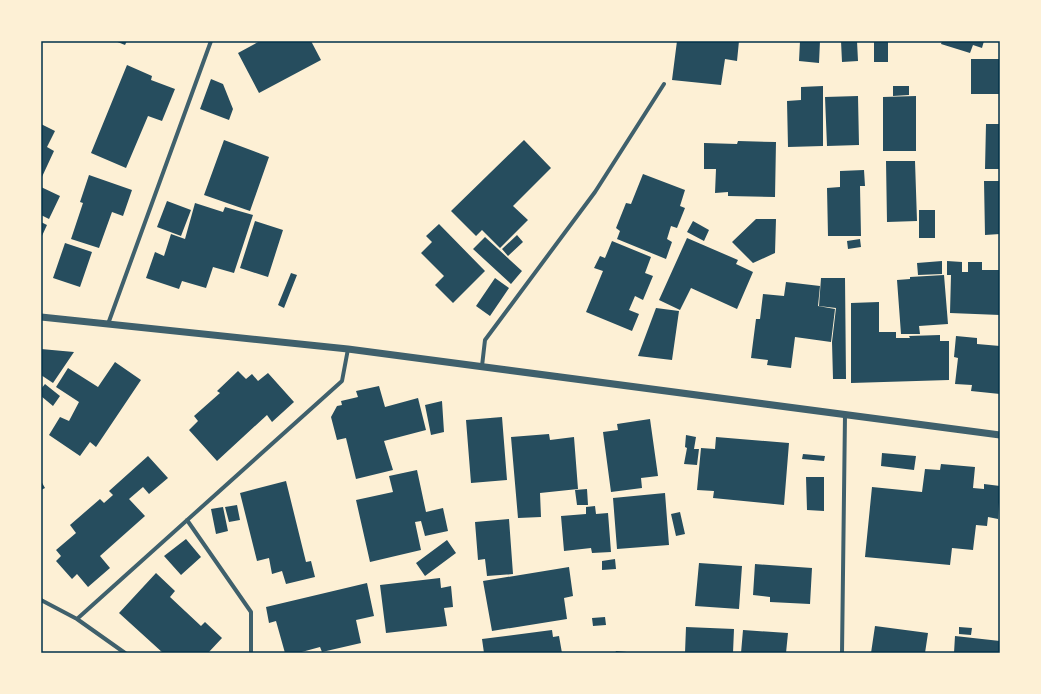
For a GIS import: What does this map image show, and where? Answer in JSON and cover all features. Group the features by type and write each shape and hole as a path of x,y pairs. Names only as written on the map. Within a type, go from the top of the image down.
{"street":[{"path":"108,324 211,41"},
{"path":"482,366 485,340 595,192 664,84"},
{"path":"41,317 348,349 1000,435"},
{"path":"77,619 342,381 348,349"},
{"path":"842,653 845,415"},
{"path":"188,520 251,612 251,653"},
{"path":"41,600 77,619 125,653"}],"building":[{"path":"115,41 127,41 125,45"},
{"path":"260,41 311,41 321,60 259,93 238,53"},
{"path":"677,41 739,41 737,61 725,59 721,85 672,80"},
{"path":"800,41 820,41 819,63 799,61"},
{"path":"841,41 857,41 858,61 842,62"},
{"path":"942,41 984,41 982,48 973,45 970,53 941,44"},
{"path":"874,42 888,42 888,62 874,62"},
{"path":"971,59 1000,59 1000,94 971,94"},
{"path":"127,65 152,76 151,80 175,89 162,121 148,116 126,168 91,153"},
{"path":"211,79 223,84 233,109 229,120 200,109"},
{"path":"823,86 823,146 788,147 787,101 801,100 801,87"},
{"path":"893,86 909,86 909,95 893,96"},
{"path":"858,96 859,145 827,146 825,97"},
{"path":"916,96 916,151 883,151 883,97"},
{"path":"41,124 55,131 47,147 54,151 41,179"},
{"path":"986,124 1000,124 1000,169 985,169"},
{"path":"224,140 269,157 250,211 204,195"},
{"path":"524,140 551,168 513,206 528,220 500,248 482,230 476,236 451,211"},
{"path":"738,141 776,142 775,197 728,196 728,192 715,193 716,169 704,169 704,143 737,144"},
{"path":"886,161 915,161 917,221 887,222"},
{"path":"864,170 865,186 860,186 861,236 828,236 827,188 840,187 840,171"},
{"path":"643,174 685,190 680,206 685,208 677,228 671,226 667,239 672,242 666,259 617,239 620,231 616,228 626,203 631,204"},
{"path":"89,175 132,190 123,216 112,212 99,248 71,239 83,203 80,202"},
{"path":"984,181 1000,181 1000,234 985,235"},
{"path":"41,187 60,196 49,219 41,215"},
{"path":"167,201 191,210 181,236 157,227"},
{"path":"195,203 223,212 225,207 253,215 234,273 213,267 206,288 182,281 179,289 146,278 155,252 164,256 171,234 185,239"},
{"path":"919,210 935,210 935,238 919,238"},
{"path":"756,219 776,219 775,253 753,263 732,242"},
{"path":"255,221 283,230 268,277 240,268"},
{"path":"693,221 709,230 704,241 687,232"},
{"path":"41,222 47,225 41,238"},
{"path":"439,224 485,271 453,303 435,285 444,276 421,253 432,242 426,236"},
{"path":"517,235 523,242 508,256 502,249"},
{"path":"485,237 522,271 511,284 473,249"},
{"path":"687,238 738,260 736,264 753,272 737,309 691,288 680,310 659,300"},
{"path":"860,239 861,247 848,249 847,241"},
{"path":"612,241 651,257 645,273 653,276 643,300 635,296 629,310 639,314 632,331 586,312 603,271 594,268 600,256 605,258"},
{"path":"65,243 92,252 80,287 53,278"},
{"path":"942,261 942,274 918,275 917,263"},
{"path":"947,261 962,262 962,272 968,272 968,262 982,262 982,270 1000,270 1000,315 950,313 951,275 947,275"},
{"path":"291,273 297,275 284,308 278,305"},
{"path":"944,275 948,324 919,326 920,334 901,334 897,280 910,279 910,277"},
{"path":"495,278 509,288 490,316 476,306"},
{"path":"821,278 845,278 846,379 833,379 832,342 836,308 819,306"},
{"path":"786,282 820,286 818,306 835,309 831,342 795,337 791,368 767,365 768,360 751,358 756,319 760,319 763,294 784,296"},
{"path":"879,302 879,332 896,332 896,338 940,335 940,341 949,341 949,380 851,383 851,303"},
{"path":"656,308 679,311 672,360 638,356"},
{"path":"956,336 977,338 977,344 1000,346 1000,394 971,391 972,385 955,384 958,358 954,357"},
{"path":"41,349 74,352 53,383 41,375"},
{"path":"115,362 141,380 96,447 90,442 80,456 49,435 60,417 69,421 79,402 56,387 68,368 98,387"},
{"path":"238,371 246,379 252,374 258,381 268,373 294,402 272,422 267,415 217,461 189,430 198,421 194,416 220,393 217,391"},
{"path":"45,384 60,396 53,406 41,396 41,389"},
{"path":"379,386 385,407 418,398 426,430 384,441 393,470 356,479 346,438 337,440 331,417 337,406 342,405 341,401 358,397 356,391"},
{"path":"442,401 444,432 431,435 425,405"},
{"path":"502,417 507,480 471,483 466,420"},
{"path":"650,419 658,476 641,478 642,488 611,492 603,432 618,430 617,424"},
{"path":"549,434 550,440 574,437 578,489 540,493 541,517 518,518 511,437"},
{"path":"686,435 696,437 694,449 699,449 697,465 684,464 687,448 685,447"},
{"path":"716,437 789,443 784,505 713,498 714,491 697,490 701,448 715,449"},
{"path":"882,453 916,456 914,470 881,466"},
{"path":"803,454 825,456 824,461 802,459"},
{"path":"148,456 168,478 149,494 143,487 129,499 145,516 100,556 110,568 88,587 77,574 72,579 56,561 61,556 56,550 76,533 70,525 100,499 104,503 113,495 109,491"},
{"path":"941,464 975,467 973,488 984,489 984,484 1000,486 998,519 988,517 987,526 976,525 973,550 952,548 950,565 865,557 872,487 922,492 925,469 940,470"},
{"path":"417,470 426,512 443,508 448,531 425,536 421,521 415,522 421,550 370,562 356,500 393,492 389,476"},
{"path":"806,477 824,477 824,511 807,510"},
{"path":"41,481 45,488 41,490"},
{"path":"286,481 306,562 311,561 315,577 286,584 282,571 272,574 269,558 257,561 240,493"},
{"path":"587,489 588,505 577,505 575,490"},
{"path":"665,493 669,545 617,549 613,498"},
{"path":"237,505 240,520 229,522 225,507"},
{"path":"595,506 596,514 608,513 611,552 592,553 591,548 564,551 561,516 586,514 586,507"},
{"path":"223,507 228,531 216,534 211,509"},
{"path":"680,512 685,534 676,536 671,514"},
{"path":"509,519 513,574 487,576 485,559 478,560 475,522"},
{"path":"186,539 201,557 181,575 164,556"},
{"path":"447,540 456,553 425,576 416,563"},
{"path":"615,559 616,569 602,570 602,561"},
{"path":"699,563 742,566 739,609 695,606"},
{"path":"755,564 812,568 810,604 770,602 770,597 753,595"},
{"path":"569,567 573,596 564,598 567,619 492,631 483,581"},
{"path":"156,573 175,591 170,597 201,626 205,622 222,638 208,653 163,653 119,613"},
{"path":"440,578 441,588 451,586 453,607 444,608 447,626 386,633 380,585"},
{"path":"367,583 374,616 356,620 361,643 322,652 320,647 298,653 285,653 276,621 269,623 266,607"},
{"path":"605,617 606,625 593,626 592,618"},
{"path":"875,626 928,633 925,653 871,653"},
{"path":"686,627 734,629 733,653 685,653"},
{"path":"959,627 972,628 971,635 959,634"},
{"path":"552,630 553,637 559,636 562,653 484,653 482,639"},
{"path":"743,630 788,633 786,653 741,653"},
{"path":"955,636 1000,641 1000,653 954,653"},
{"path":"616,651 627,652 627,653 615,653"}]}
